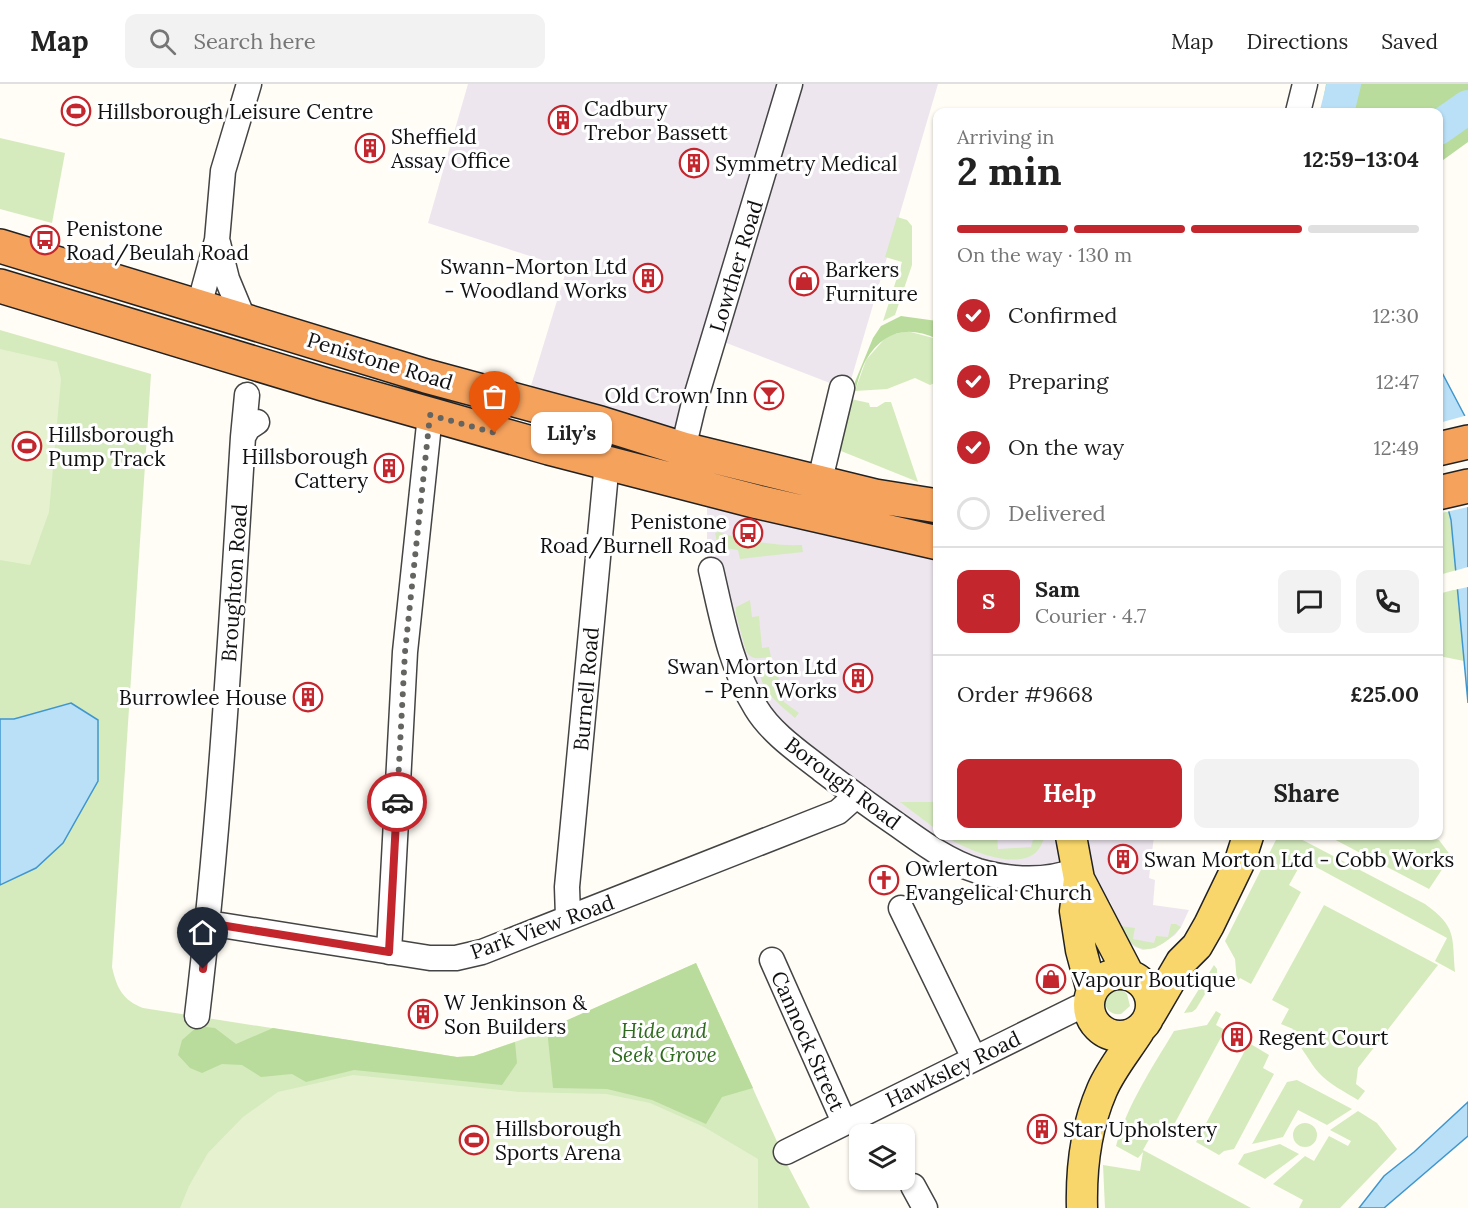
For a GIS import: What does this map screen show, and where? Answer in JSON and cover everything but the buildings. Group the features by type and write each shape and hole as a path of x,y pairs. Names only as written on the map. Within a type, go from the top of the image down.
{"highway":[{"name":"Penistone Road","path":"0,246 426,376 600,423 683,449 819,484 933,505"},
{"name":"Penistone Road","path":"0,286 430,415 549,448 758,502 933,542"},
{"path":"199,306 216,334 234,357"},
{"path":"1443,447 1468,442"}],"main road":[{"path":"1072,840 1078,874 1075,911 1093,1009 1102,1089"},
{"path":"1082,1208 1081,1176 1087,1138 1102,1089 1181,962 1197,946 1214,917 1240,861 1247,840"},
{"path":"1078,874 1134,977 1150,995 1151,1005 1144,1023 1129,1035 1119,1037 1108,1035 1093,1009 1098,982 1108,976 1118,974 1134,977 1181,962"}],"street":[{"path":"199,306 217,240 223,171 249,84"},
{"name":"Lowther Road","path":"683,449 693,407 790,84"},
{"path":"1299,108 1305,84"},
{"path":"217,240 226,279 244,320"},
{"path":"819,484 842,388"},
{"name":"Broughton Road","path":"197,1016 208,923 250,429 247,395"},
{"path":"389,952 405,652 430,415"},
{"name":"Burnell Road","path":"568,917 567,887 608,462"},
{"name":"Borough Road","path":"711,570 728,645 756,710 796,750 931,849 977,870 1024,879 1078,874"},
{"name":"Park View Road","path":"208,923 430,958 456,958 482,952 838,812 856,796"},
{"path":"901,908 974,1058"},
{"name":"Cannock Street","path":"771,960 844,1122"},
{"name":"Hawksley Road","path":"786,1152 1077,1008 1093,1009"},
{"path":"915,1189 926,1208"}],"shaded area":[{"path":"468,84 938,84 848,390 711,337 673,434 530,389 567,268 428,223"},
{"path":"720,466 933,521 933,840 1154,840 1149,878 1155,880 1153,905 1189,910 1175,935 1155,948 1143,950 1135,947 1126,939 1110,901 942,873 819,783 732,694 707,604 707,509"}],"green space":[{"path":"1326,84 1468,84 1468,142 1443,160 1443,108 1322,108"},
{"path":"0,138 65,153 52,223 0,209"},
{"path":"897,217 907,220 912,226 912,265 895,315 883,321 902,262 885,257"},
{"path":"901,316 933,320 933,338 916,332 897,333 888,337 873,350 866,360 855,391 852,389 873,338 881,326"},
{"path":"0,330 151,374 112,967 122,993 130,1001 143,1008 457,1057 474,1056 535,1035 696,963 789,1168 810,1208 0,1208"},
{"path":"907,331 933,338 933,384 930,385 915,378 887,389 855,391 866,360 887,336"},
{"name":"Hillsborough Pump Track","path":"0,349 57,362 61,379 49,512 30,565 0,560"},
{"path":"851,399 869,403 870,407 891,402 918,482 841,451 837,446"},
{"path":"1449,511 1457,570 1443,574 1443,513"},
{"path":"715,533 760,542 802,545 803,552 740,559 738,550 718,547"},
{"path":"1457,589 1464,661 1443,657 1443,593"},
{"path":"750,600 752,617 759,616 762,648 769,647 771,657 753,658 746,651 736,607"},
{"path":"772,669 772,671 778,670 779,684 783,685 784,702 799,713 795,718 773,698 764,686 760,673"},
{"path":"900,802 933,802 933,827"},
{"path":"952,840 997,840 998,849 1031,847 1033,840 1042,840 1039,849 1029,857 1016,860 985,855"},
{"path":"1276,840 1303,840 1425,904 1435,912 1443,919 1451,933 1455,972 1435,961 1447,938 1303,860 1289,885 1301,892 1251,984 1240,978 1237,982 1235,959 1225,941"},
{"path":"1336,840 1439,840 1451,856 1429,889"},
{"path":"1324,905 1438,965 1358,1068 1356,1084 1365,1091 1358,1100 1319,1073 1290,1036 1293,1029 1281,1024 1289,1009 1272,1000"},
{"path":"1171,924 1181,927 1165,942 1148,949 1133,944 1120,926 1135,928 1133,939 1154,943 1156,936 1168,937"},
{"name":"Hide and Seek Grove","path":"696,963 753,1088 722,1097 706,1124 652,1100 607,1089 553,1088 547,1029"},
{"path":"1214,965 1217,974 1196,1009 1184,1013"},
{"path":"1121,989 1127,994 1130,1006 1121,1014 1114,1014 1107,1009 1105,1000 1109,992"},
{"path":"1216,1011 1221,1014 1216,1025 1225,1030 1170,1132 1157,1125 1143,1150 1251,1208 1105,1208 1103,1165 1140,1171 1143,1152 1138,1158 1116,1146 1141,1087 1174,1031 1207,1025"},
{"path":"198,1026 215,1028 236,1044 273,1028 457,1057 474,1056 515,1042 517,1063 502,1085 354,1070 306,1082 292,1074 261,1077 242,1065 222,1064 202,1073 190,1068 178,1055 182,1040"},
{"path":"1249,1043 1269,1055 1263,1068 1274,1074 1234,1149 1224,1151 1219,1155 1196,1142"},
{"name":"Hillsborough Sports Arena","path":"353,1075 519,1092 606,1094 650,1103 704,1127 758,1159 758,1208 180,1208 189,1186 208,1153 243,1117 278,1092"},
{"path":"1297,1080 1352,1109 1327,1125 1298,1110 1283,1137 1252,1144 1287,1082"},
{"path":"1358,1111 1377,1123 1397,1149 1340,1208 1299,1208 1303,1200 1273,1184 1305,1156 1314,1161 1329,1136 1348,1146 1351,1141 1330,1130"},
{"path":"1305,1123 1310,1124 1316,1130 1316,1140 1310,1146 1305,1147 1300,1146 1294,1140 1293,1135 1294,1130 1300,1124"},
{"path":"1280,1144 1299,1154 1265,1179 1238,1164 1244,1154"}],"water":[{"path":"1443,374 1468,422 1468,703 1451,520 1443,489"},
{"path":"71,703 98,720 98,781 63,843 36,868 0,885 0,719 14,719"},
{"path":"1468,1102 1468,1136 1384,1208 1359,1208 1384,1176 1414,1152"}],"pier":[{"path":"1468,415 1468,507 1446,512 1443,501 1443,422"},
{"path":"1468,567 1468,587 1454,590 1454,571"}],"waterway":[{"path":"1338,108 1344,84"},
{"path":"1443,124 1468,107"}],"way so far":[{"path":"397,802 405,652 430,415 495,433"}],"place":[{"name":"Hillsborough Leisure Centre","path":"76,111"},
{"name":"Cadbury Trebor Bassett","path":"563,120"},
{"name":"Sheffield Assay Office","path":"370,148"},
{"name":"Symmetry Medical","path":"694,163"},
{"name":"Penistone Road/Beulah Road","path":"45,240"},
{"name":"Swann-Morton Ltd - Woodland Works","path":"648,278"},
{"name":"Barkers Furniture","path":"804,281"},
{"name":"Old Crown Inn","path":"769,395"},
{"name":"Lily’s","path":"495,433"},
{"name":"Hillsborough Pump Track","path":"27,446"},
{"name":"Hillsborough Cattery","path":"389,468"},
{"name":"Penistone Road/Burnell Road","path":"748,533"},
{"name":"Swan Morton Ltd - Penn Works","path":"858,678"},
{"name":"Burrowlee House","path":"308,697"},
{"name":"Swan Morton Ltd - Cobb Works","path":"1123,859"},
{"name":"Owlerton Evangelical Church","path":"884,880"},
{"name":"Vapour Boutique","path":"1051,979"},
{"name":"W Jenkinson & Son Builders","path":"423,1014"},
{"name":"Regent Court","path":"1237,1037"},
{"name":"Star Upholstery","path":"1042,1129"},
{"name":"Hillsborough Sports Arena","path":"474,1140"}],"route":[{"path":"203,969 208,923 389,952 397,802"}]}
